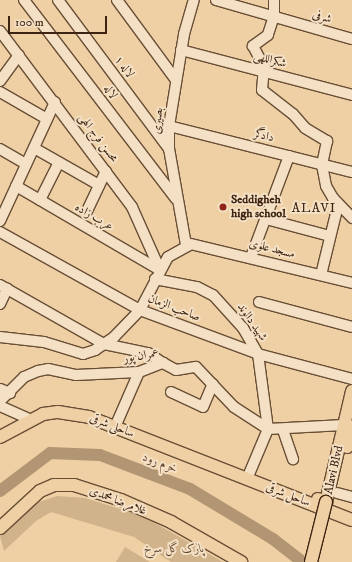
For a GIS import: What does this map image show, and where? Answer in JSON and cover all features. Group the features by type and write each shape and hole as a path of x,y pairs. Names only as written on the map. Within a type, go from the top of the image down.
{"main road":[{"name":"Alavi Blvd","path":"330,504 337,493 352,392"},
{"name":"ساحلی شرقی","path":"0,437 28,419 58,412 89,417 223,470"},
{"name":"Alavi Blvd","path":"330,504 348,426"},
{"name":"ساحل شرقی","path":"223,470 248,476 352,520"},
{"path":"248,476 352,513"},
{"name":"غلامرضا محمدی","path":"0,528 40,491 54,486 74,485 121,500 171,522 241,562"},
{"path":"311,562 330,504"},
{"path":"318,562 330,504"}],"street":[{"name":"لاله","path":"24,0 176,199"},
{"name":"لاله ۱","path":"58,0 169,149"},
{"path":"117,0 176,80"},
{"name":"بصیری","path":"186,245 176,199 169,149 169,126 181,50 194,0"},
{"name":"شرفی","path":"216,0 352,39"},
{"path":"274,0 274,16 268,35 253,46 265,72 265,94 327,141 322,165 328,192 338,205 352,218"},
{"name":"محسن فرج الهی","path":"0,31 55,102 132,207 158,274"},
{"name":"شکراللهی","path":"181,50 352,95"},
{"path":"0,81 19,55"},
{"path":"0,92 47,119"},
{"path":"0,221 3,207 16,186 55,102"},
{"name":"دادگر","path":"169,126 352,172"},
{"path":"34,148 99,185"},
{"path":"0,149 26,164"},
{"path":"251,257 289,156"},
{"path":"40,200 59,162"},
{"path":"87,211 106,171"},
{"name":"عرب زاده","path":"16,186 158,274"},
{"path":"321,274 338,205"},
{"path":"266,219 330,236"},
{"name":"صاحب الزمان","path":"0,232 140,310 258,354 352,379"},
{"name":"مسجد علوی","path":"186,245 195,244 321,274 352,283"},
{"path":"0,336 48,343 82,354 104,344 140,310 168,257 186,245"},
{"name":"شهید دالوند","path":"158,274 197,287 213,295 244,328 258,354 268,429"},
{"path":"0,304 4,287 104,344 148,353 163,363"},
{"path":"259,302 352,327"},
{"name":"عمران پور","path":"0,401 5,391 24,377 38,371 48,369 76,375 139,372 163,363 176,370 196,367 242,414 268,429 283,430 348,426"},
{"path":"114,427 139,372"},
{"path":"171,392 203,407 213,384"},
{"path":"0,406 28,419"},
{"path":"248,476 268,429"},
{"path":"283,430 293,459"},
{"path":"337,493 352,497"}],"green space":[{"name":"پارک گل سرخ","path":"57,496 85,498 143,516 223,562 171,562 134,537 51,512 36,521 4,551 0,536 33,504"},
{"path":"125,547 150,562 116,562"}],"waterway":[{"name":"خرم رود","path":"0,491 50,453 100,455 190,489 273,539 302,562"}],"place":[{"name":"Seddigheh high school","path":"223,207"}],"district":[{"name":"ALAVI","path":"314,208"}]}
